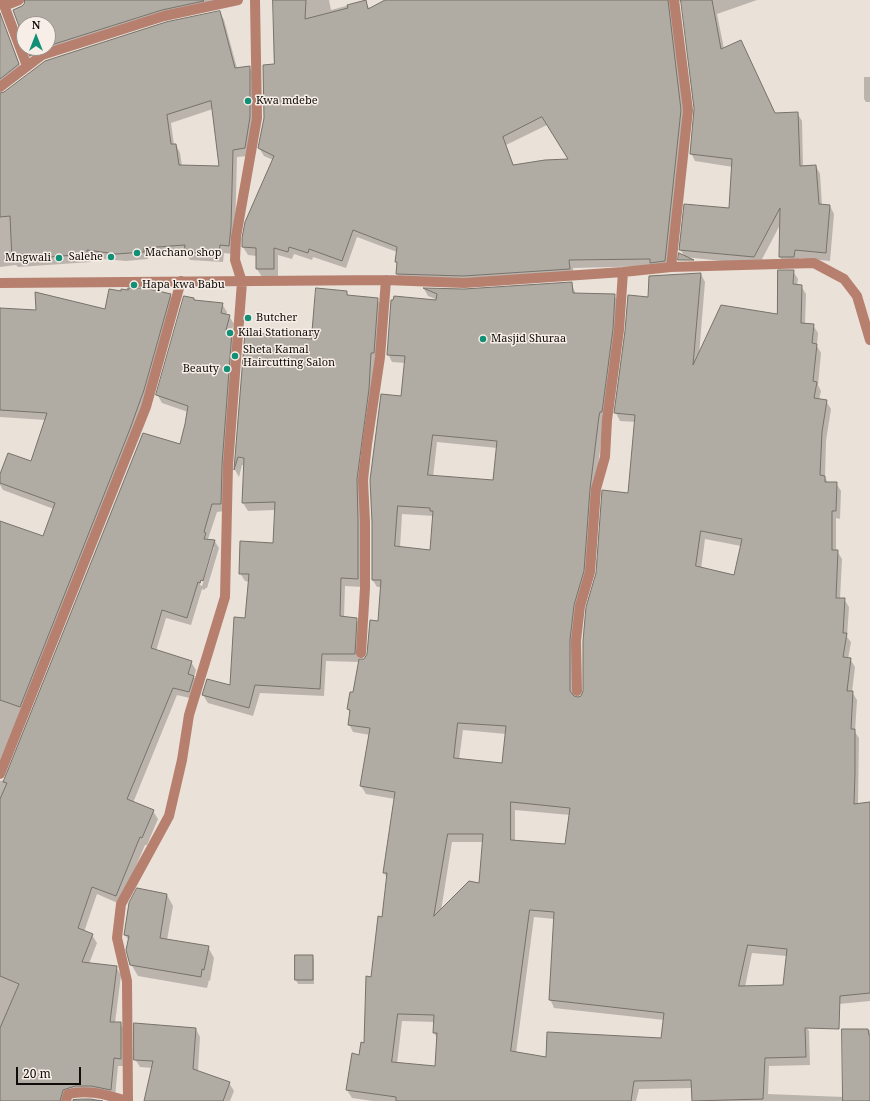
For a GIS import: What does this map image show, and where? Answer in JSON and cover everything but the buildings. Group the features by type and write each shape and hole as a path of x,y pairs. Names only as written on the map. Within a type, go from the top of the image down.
{"street":[{"path":"2,2 9,4 19,0"},
{"path":"0,86 42,55 164,16 238,0"},
{"path":"66,1101 68,1094 78,1092 94,1092 128,1101 127,981 118,938 121,904 169,816 182,760 189,715 225,597 228,465 242,282 235,260 236,236 257,118 255,0"},
{"path":"670,267 688,110 674,0"},
{"path":"2,2 28,66"},
{"path":"0,283 386,280 464,283 623,272 670,267 814,263 844,279 857,296 870,340"},
{"path":"577,691 576,641 580,606 590,572 596,490 605,457 607,420 619,330 623,272"},
{"path":"361,653 365,588 364,480 367,444 380,357 386,280"},
{"path":"0,774 146,407 181,282"}],"place":[{"name":"Kwa mdebe","path":"248,101"},
{"name":"Machano shop","path":"137,253"},
{"name":"Salehe","path":"111,257"},
{"name":"Mngwali","path":"59,258"},
{"name":"Hapa kwa Babu","path":"134,285"},
{"name":"Butcher","path":"248,318"},
{"name":"Kilai Stationary","path":"230,333"},
{"name":"Masjid Shuraa","path":"483,339"},
{"name":"Sheta Kamal Haircutting Salon","path":"235,356"},
{"name":"Beauty","path":"227,369"}]}
